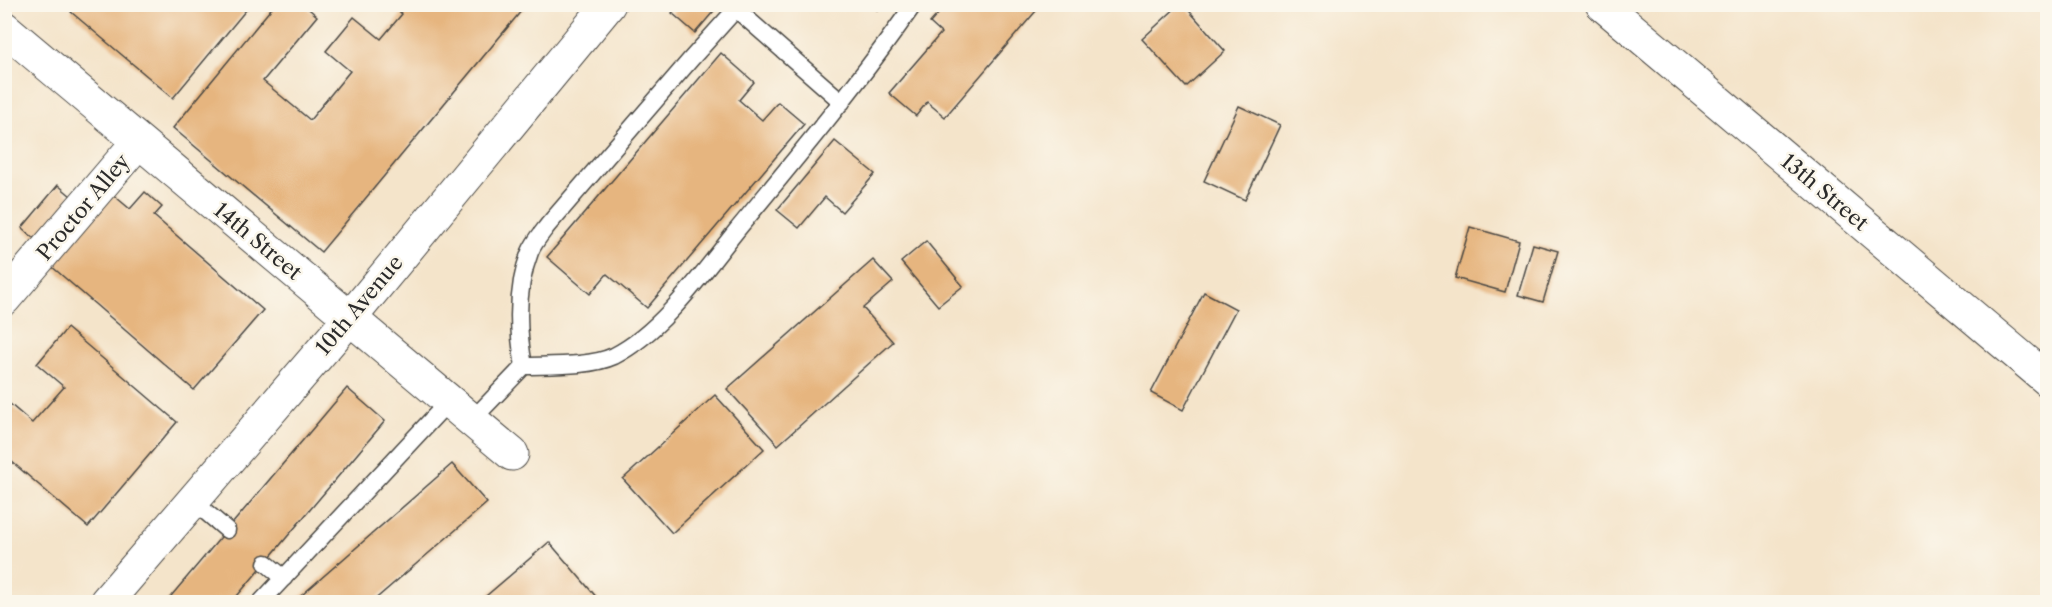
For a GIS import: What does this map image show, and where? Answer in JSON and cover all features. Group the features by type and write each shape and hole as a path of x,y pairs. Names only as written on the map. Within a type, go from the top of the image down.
{"main road":[{"name":"10th Avenue","path":"106,603 350,318 609,4"},
{"name":"13th Street","path":"1602,4 2048,380"},
{"name":"14th Street","path":"4,28 512,454"},
{"name":"Proctor Alley","path":"4,299 138,142"}],"lane":[{"path":"261,603 284,578 460,410 524,366 588,362 611,357 633,345 666,315 842,102 914,4"},
{"path":"524,366 519,339 518,315 530,250 548,225 738,7 842,102"},
{"path":"193,501 227,530"},
{"path":"266,563 284,578"}],"building":[{"path":"77,4 251,4 173,98 71,12"},
{"path":"275,4 303,4 317,16 263,81 310,120 350,71 326,51 354,17 381,39 402,14 391,4 527,4 321,252 173,128"},
{"path":"870,4 882,4 877,10"},
{"path":"947,4 1042,4 945,117 927,102 916,116 889,93 941,33 930,23"},
{"path":"1180,4 1183,4 1225,51 1186,87 1142,39"},
{"path":"680,5 719,5 695,33 672,13"},
{"path":"721,53 754,82 739,100 762,120 778,102 804,124 647,308 607,274 590,294 547,257"},
{"path":"1239,106 1280,125 1245,200 1204,181"},
{"path":"835,141 875,174 842,212 825,197 799,228 777,210"},
{"path":"58,185 78,202 42,245 22,228"},
{"path":"145,192 162,207 154,216 263,310 194,390 50,265 111,193 130,209"},
{"path":"1470,227 1519,241 1505,292 1455,278"},
{"path":"926,241 963,286 938,306 901,262"},
{"path":"1533,244 1558,251 1543,302 1518,295"},
{"path":"873,260 893,282 863,308 893,342 778,445 727,389"},
{"path":"1204,292 1236,309 1183,410 1151,393"},
{"path":"67,328 177,422 88,527 4,455 4,399 32,423 64,387 37,364"},
{"path":"347,388 385,421 232,602 166,602"},
{"path":"715,395 764,449 672,533 623,479"},
{"path":"452,464 487,503 372,602 294,602"},
{"path":"549,542 598,599 594,602 479,602"}]}
